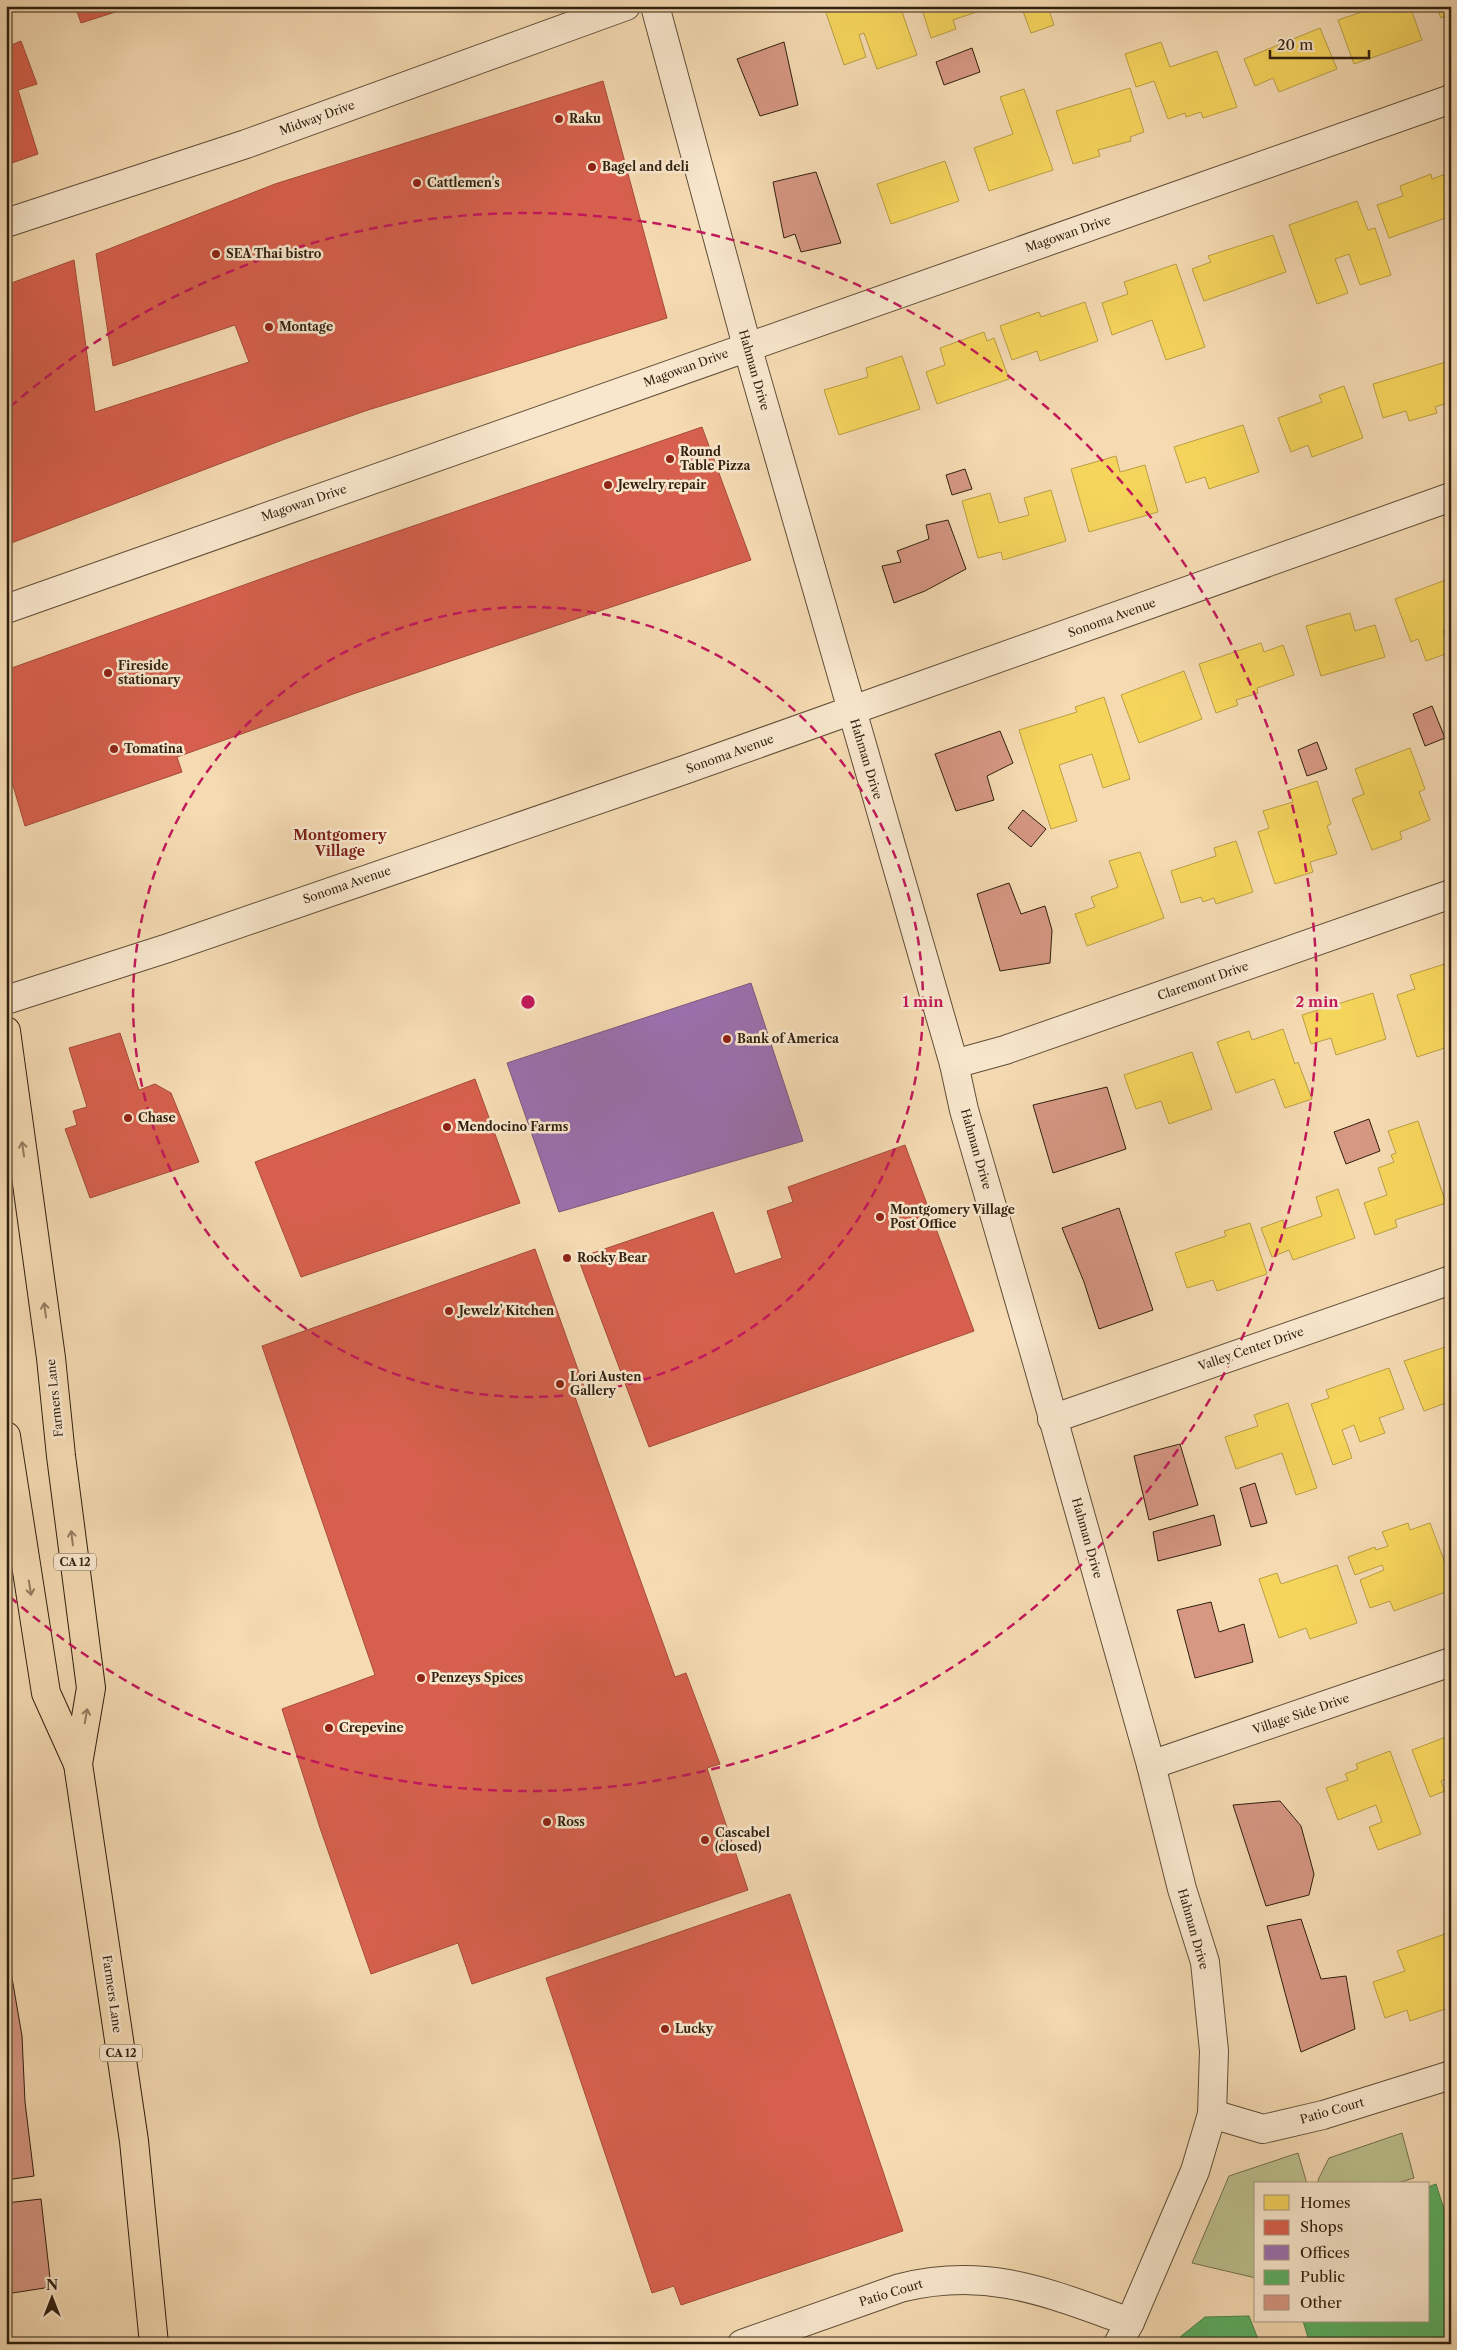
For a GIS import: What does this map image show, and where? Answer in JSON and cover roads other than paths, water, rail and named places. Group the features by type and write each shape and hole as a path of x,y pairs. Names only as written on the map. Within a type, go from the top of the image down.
{"main road":[{"name":"Farmers Lane","path":"6,1031 51,1358 61,1456 91,1688 78,1764"},
{"name":"Farmers Lane","path":"6,1436 46,1693 78,1764 134,2141 154,2344"}],"street":[{"name":"Midway Drive","path":"6,223 246,144 626,6"},
{"name":"Hahman Drive","path":"656,6 747,346 954,1064 964,1110 1151,1765 1182,1889 1205,1962 1214,2051 1212,2114 1195,2171 1124,2333"},
{"name":"Magowan Drive","path":"6,609 1451,99"},
{"name":"Sonoma Avenue","path":"6,1000 177,945 851,711 1451,497"},
{"name":"Claremont Drive","path":"954,1064 1005,1050 1451,894"},
{"name":"Valley Center Drive","path":"1052,1419 1451,1280"},
{"name":"Village Side Drive","path":"1151,1765 1451,1662"},
{"name":"Patio Court","path":"1212,2114 1263,2129 1322,2115 1451,2075"},
{"name":"Patio Court","path":"742,2344 900,2288 922,2283 961,2279 988,2280 1037,2289 1124,2333"}],"place":[{"name":"Raku","path":"559,119"},
{"name":"Bagel and deli","path":"592,167"},
{"name":"Cattlemen's","path":"417,183"},
{"name":"SEA Thai bistro","path":"216,254"},
{"name":"Montage","path":"269,327"},
{"name":"Round Table Pizza","path":"670,459"},
{"name":"Jewelry repair","path":"608,485"},
{"name":"Fireside stationary","path":"108,673"},
{"name":"Tomatina","path":"114,749"},
{"name":"Bank of America","path":"727,1039"},
{"name":"Chase","path":"128,1118"},
{"name":"Mendocino Farms","path":"447,1127"},
{"name":"Montgomery Village Post Office","path":"880,1217"},
{"name":"Rocky Bear","path":"567,1258"},
{"name":"Jewelz' Kitchen","path":"449,1311"},
{"name":"Lori Austen Gallery","path":"560,1384"},
{"name":"Penzeys Spices","path":"421,1678"},
{"name":"Crepevine","path":"329,1728"},
{"name":"Ross","path":"547,1822"},
{"name":"Cascabel (closed)","path":"705,1840"},
{"name":"Lucky","path":"665,2029"}],"district":[{"name":"Montgomery Village","path":"340,844"}]}
